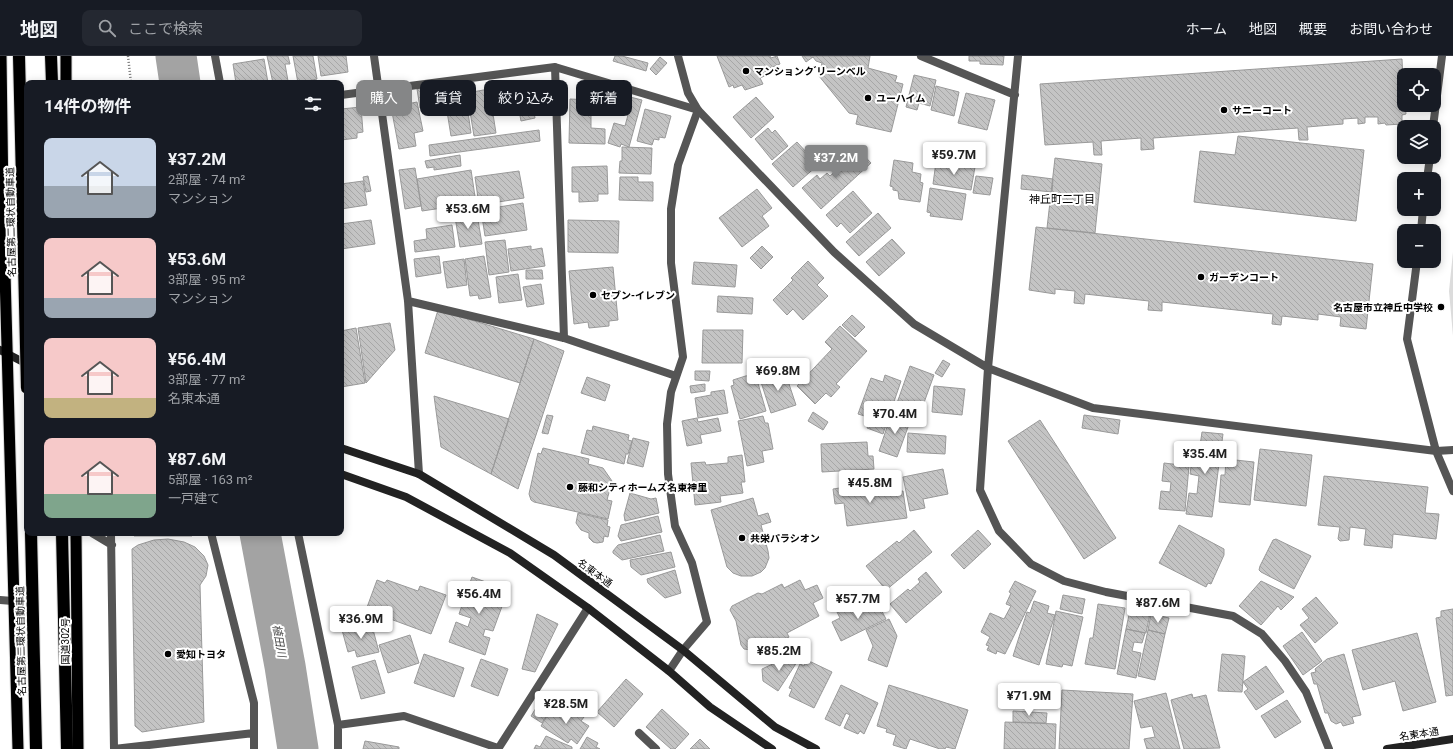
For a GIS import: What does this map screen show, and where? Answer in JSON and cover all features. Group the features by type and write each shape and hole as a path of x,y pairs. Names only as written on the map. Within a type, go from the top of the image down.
{"highway":[{"path":"1,56 4,351 14,601 18,749"},
{"name":"名古屋第二環状自動車道","path":"19,56 24,264"},
{"path":"51,56 52,80"},
{"path":"66,56 66,80"},
{"name":"名古屋第二環状自動車道","path":"31,536 36,749"},
{"path":"62,536 67,749"},
{"name":"国道302号","path":"76,536 78,749"}],"main road":[{"path":"4,351 24,356"},
{"path":"4,351 24,362"},
{"name":"名東本通","path":"344,449 419,474 554,555 684,650 775,727 816,749"},
{"path":"344,475 406,497 510,553 588,608 669,672 710,707 772,749"},
{"name":"名東本通","path":"1388,749 1453,739"}],"street":[{"path":"215,56 219,80"},
{"path":"374,56 378,80"},
{"path":"678,56 688,93 698,110 834,252 914,324 988,368 1093,408 1436,451 1453,450"},
{"path":"921,56 1015,95"},
{"path":"1018,56 988,368 980,490 999,531 1031,564 1064,581 1106,592 1233,616 1262,634 1285,661 1306,692 1329,749"},
{"path":"1434,120 1442,56"},
{"path":"555,66 564,338"},
{"path":"412,86 555,66 698,110"},
{"path":"344,95 356,93"},
{"path":"669,672 684,650 708,622 692,563 675,526 668,474 667,424 671,392 683,357 671,263 671,209 678,165 698,110"},
{"path":"383,116 408,301 419,474"},
{"path":"1416,268 1407,338 1436,451 1453,491"},
{"path":"408,301 564,338 676,376"},
{"path":"97,536 112,545"},
{"path":"112,536 114,749 254,733"},
{"path":"212,536 254,703 254,749"},
{"path":"299,536 338,725 338,749"},
{"path":"0,600 14,601"},
{"path":"338,725 404,716 498,749 588,608"},
{"path":"639,733 656,749"}],"path":[{"path":"128,56 131,80"}],"shaded area":[{"path":"1453,252 1453,336 1449,291"}],"building":[{"path":"267,56 288,56 290,64 285,64 288,80 272,80"},
{"path":"293,56 313,56 317,79 297,80"},
{"path":"318,56 346,56 348,72 321,76"},
{"path":"615,56 622,56 648,63 646,71 613,61"},
{"name":"マンションク ゙リーンベル","path":"717,56 770,56 771,58 777,56 780,64 767,69 769,74 760,78 763,84 745,90 742,85 734,88 733,85 729,87"},
{"name":"ユーハイム","path":"802,56 870,56 868,68 897,76 895,82 903,84 891,132 856,124 858,115 849,113 819,76 822,63 816,61 813,57 806,62"},
{"path":"969,56 1004,56 1003,65 980,64 980,61 969,61"},
{"path":"660,57 667,63 656,75 650,69"},
{"path":"264,59 268,80 236,80 233,64"},
{"name":"サニーコート","path":"1402,59 1402,68 1397,68 1397,112 1406,112 1406,114 1402,115 1402,120 1397,120 1397,124 1378,124 1378,117 1365,117 1365,123 1358,124 1358,118 1343,119 1343,124 1307,127 1308,140 1299,140 1298,128 1153,138 1154,149 1141,150 1141,138 1101,141 1102,155 1094,155 1093,142 1045,145 1040,84"},
{"path":"914,75 936,80 930,106 919,103 917,110 906,107"},
{"path":"936,86 959,92 954,116 931,110"},
{"path":"417,89 420,89 420,108"},
{"path":"484,90 484,116 493,116 496,133 474,136 471,116 476,116 476,91"},
{"path":"966,93 995,100 987,130 958,123"},
{"path":"756,97 774,117 751,138 733,117"},
{"path":"632,98 642,100 629,147 621,144 620,147 608,143 614,123 625,126 628,116 632,116"},
{"path":"570,99 576,99 576,116 591,116 591,128 605,129 605,144 569,143"},
{"path":"417,102 423,131 414,133 416,146 399,149 393,116 412,116 412,103"},
{"path":"356,108 356,116 362,116 363,132 357,133 357,138 344,140 344,109"},
{"path":"645,109 671,116 665,138 659,137 659,140 654,139 652,145 637,141"},
{"path":"448,116 469,116 471,133 451,136"},
{"path":"520,116 535,116 535,118 521,121"},
{"path":"768,128 772,133 775,130 788,146 772,160 755,139"},
{"path":"539,130 540,141 430,156 429,145"},
{"path":"1238,136 1364,150 1356,221 1194,202 1200,151 1235,155"},
{"path":"797,142 818,165 793,187 772,164"},
{"path":"622,147 652,148 651,174 619,173 620,161 622,161"},
{"path":"857,148 871,163 821,209 802,188 817,175 820,179 827,173 830,176 847,161 845,158"},
{"path":"460,155 461,166 434,170 434,167 427,168 425,161"},
{"path":"1055,158 1102,164 1095,233 1047,228"},
{"path":"894,160 913,163 912,172 921,174 920,182 923,183 920,202 899,199 898,191 893,190 893,187 890,186"},
{"path":"936,162 975,167 971,190 933,184"},
{"path":"607,166 608,194 598,194 598,201 579,202 579,192 572,192 572,167"},
{"path":"415,168 421,206 405,209 399,170"},
{"path":"471,170 476,203 422,211 417,179"},
{"path":"519,171 524,198 479,205 475,177"},
{"path":"1022,175 1053,179 1052,192 1021,189"},
{"path":"368,176 371,191 366,192 363,177"},
{"path":"976,176 993,178 990,195 973,193"},
{"path":"620,177 638,177 638,182 653,182 653,201 619,200"},
{"path":"363,181 367,205 344,209 344,184"},
{"path":"930,188 966,194 962,220 930,216 931,213 927,212"},
{"path":"757,189 772,208 762,216 769,226 742,247 719,218"},
{"path":"853,191 872,213 850,233 841,223 837,227 826,215"},
{"path":"523,203 527,230 485,236 481,210"},
{"path":"878,213 891,228 859,256 846,242"},
{"path":"477,214 482,244 460,247 455,217"},
{"path":"371,220 375,244 344,249 344,224"},
{"path":"568,220 619,221 618,253 568,252"},
{"path":"452,225 455,247 415,252 414,241 427,239 426,229"},
{"name":"ガーデンコート","path":"1036,227 1373,264 1366,329 1340,326 1341,317 1318,314 1318,320 1282,316 1281,325 1272,324 1273,314 1162,302 1162,311 1148,310 1149,301 1085,294 1084,304 1074,303 1075,291 1055,289 1055,294 1029,290"},
{"path":"892,239 905,253 879,276 866,262"},
{"path":"505,240 509,272 489,275 485,242"},
{"path":"531,246 531,250 542,248 545,266 511,271 508,249"},
{"path":"762,246 773,257 761,269 750,258"},
{"path":"439,256 441,273 416,277 414,259"},
{"path":"484,256 491,297 479,299 478,295 470,296 465,259"},
{"path":"464,259 467,285 447,288 443,262"},
{"path":"808,261 824,278 817,285 828,296 803,320 793,309 787,315 773,300 793,280 791,278"},
{"path":"694,262 737,265 735,287 692,284"},
{"name":"セブン-イレブン","path":"613,267 618,320 609,321 609,326 589,328 588,322 574,324 569,271"},
{"path":"526,270 542,270 543,279 526,279"},
{"path":"518,274 522,300 499,303 496,277"},
{"path":"541,284 544,304 527,307 523,287"},
{"path":"718,296 753,298 752,314 717,312"},
{"path":"438,310 534,339 520,383 425,353"},
{"path":"852,315 865,327 855,337 842,325"},
{"path":"390,323 395,350 366,383 358,328"},
{"path":"840,326 867,351 836,384 840,387 831,397 826,393 815,404 797,386 832,349 825,342"},
{"path":"356,328 365,383 344,386 344,330"},
{"path":"703,330 743,330 742,363 702,363"},
{"path":"534,339 564,351 518,489 491,474"},
{"path":"943,360 950,364 942,377 935,373"},
{"path":"910,366 934,375 921,411 908,406 906,410 896,406"},
{"path":"695,371 710,371 709,381 695,380"},
{"path":"785,372 796,405 771,413 760,379"},
{"path":"755,373 766,411 740,419 731,386 734,385 733,380"},
{"path":"885,375 901,381 883,434 867,428 871,418 858,414 871,378 883,382"},
{"path":"587,377 610,385 605,401 581,393"},
{"path":"705,384 705,391 691,393 690,386"},
{"path":"934,386 965,389 962,415 932,412"},
{"path":"724,390 728,413 698,418 695,398 711,395 711,392"},
{"path":"434,396 509,419 491,474 441,447"},
{"path":"813,412 828,422 823,430 808,421"},
{"path":"892,412 911,419 897,457 879,451"},
{"path":"547,415 553,416 548,434 542,433"},
{"path":"1084,415 1120,420 1118,434 1082,428"},
{"path":"763,416 765,423 768,423 773,449 762,451 764,462 747,466 738,421"},
{"path":"697,418 698,422 718,418 721,431 700,435 702,443 687,446 682,421"},
{"path":"1040,420 1116,538 1084,559 1008,441"},
{"path":"593,426 629,435 628,440 632,441 628,454 626,454 624,464 581,453 587,430 592,431"},
{"path":"1202,432 1223,434 1212,517 1186,514 1189,493 1197,494 1199,476 1190,474 1193,452 1199,453"},
{"path":"908,433 946,436 945,454 907,452"},
{"path":"633,438 649,442 643,467 627,463"},
{"path":"867,442 868,456 873,456 874,469 822,472 821,444"},
{"name":"藤和シティホームズ名東神里","path":"543,448 589,459 588,464 603,468 612,481 607,500 612,501 608,519 534,502 531,500 529,494 538,453 541,454"},
{"path":"1260,449 1312,455 1306,506 1254,500"},
{"path":"742,455 745,482 741,482 743,493 720,496 721,502 695,505 691,463 705,462 706,465 728,463 728,457"},
{"path":"1226,459 1254,462 1250,505 1219,502 1221,475 1225,475"},
{"path":"1164,463 1189,466 1185,511 1159,509 1161,491 1170,492 1171,482 1162,481"},
{"path":"943,469 948,494 923,499 925,508 910,511 903,477"},
{"path":"1324,476 1428,487 1425,513 1439,514 1436,539 1393,534 1392,548 1364,545 1366,529 1350,527 1349,540 1340,541 1338,539 1340,527 1318,525"},
{"path":"879,482 880,494 903,491 907,518 847,526 844,503 835,504 833,489"},
{"path":"630,493 651,499 656,498 659,513 625,521 624,515"},
{"name":"共栄パラシオン","path":"753,498 758,516 768,513 771,522 761,525 769,558 765,568 761,572 752,576 741,576 733,573 727,567 711,510"},
{"path":"578,513 608,520 607,526 610,527 608,537 604,536 603,542 593,542 589,538 589,533 581,530 576,523"},
{"path":"658,516 662,532 621,541 618,536 621,525"},
{"path":"1179,525 1224,549 1224,555 1211,584 1208,583 1206,587 1159,563"},
{"path":"914,530 932,552 886,590 866,566 897,541 899,543"},
{"path":"978,530 991,544 964,569 951,555"},
{"path":"660,535 664,551 622,560 613,553 618,545"},
{"name":"愛知トヨタ","path":"168,539 184,542 195,547 204,556 208,565 206,576 200,585 204,722 142,732 135,726 132,549 138,545 154,540"},
{"path":"1276,539 1311,556 1294,589 1259,570 1273,540"},
{"path":"671,552 675,567 641,575 631,567 630,560"},
{"path":"675,570 681,593 665,598 648,583 647,579"},
{"path":"926,572 942,592 906,623 890,604 908,589 910,591 920,582 918,579"},
{"path":"472,577 508,590 493,631 485,629 483,636 490,638 485,655 449,642 456,622 468,627 471,618 459,614"},
{"path":"377,580 385,583 387,580 418,591 420,586 446,595 431,634 366,610"},
{"path":"800,580 805,590 817,585 823,598 813,603 819,616 787,633 789,637 766,649 764,645 752,650 744,649 741,645 736,621 730,610 732,606 758,593 762,594 782,584 784,588"},
{"path":"1015,581 1036,591 1005,654 997,651 996,654 987,650 989,646 986,645 990,637 981,632 990,613 1004,619 1011,606 1006,604 1011,593 1009,592"},
{"path":"1261,581 1294,597 1281,610 1278,606 1261,625 1239,606"},
{"path":"1063,595 1085,599 1082,614 1060,609"},
{"path":"1316,597 1338,623 1315,643 1300,625 1309,618 1302,609"},
{"path":"876,600 886,619 841,641 832,622 840,618 837,612 849,606 852,612"},
{"path":"1034,601 1049,606 1047,613 1055,615 1039,665 1013,656 1027,612 1030,613"},
{"path":"1098,604 1125,608 1115,669 1085,664 1090,638 1093,638"},
{"path":"1453,609 1453,695 1446,696 1436,618 1441,617 1441,611"},
{"path":"1130,610 1150,614 1146,633 1126,629"},
{"path":"1056,611 1083,617 1072,666 1063,664 1062,667 1046,664"},
{"path":"537,614 558,624 535,672 522,669"},
{"path":"1151,614 1169,618 1165,634 1148,630"},
{"path":"889,619 897,636 887,667 868,660 873,646 866,630"},
{"path":"371,622 379,652 357,657 355,650 348,652 342,630"},
{"path":"1126,629 1145,633 1142,643 1134,642 1132,651 1141,653 1136,678 1117,674"},
{"path":"1148,630 1165,634 1155,680 1138,676"},
{"path":"1302,632 1322,661 1303,675 1283,646"},
{"path":"1417,633 1436,702 1403,711 1395,681 1363,690 1352,650"},
{"path":"410,635 419,663 388,673 379,645"},
{"path":"424,654 464,668 454,697 414,683"},
{"path":"794,654 799,659 778,691 763,681 762,669"},
{"path":"1222,654 1245,656 1242,692 1218,691"},
{"path":"1344,654 1361,715 1352,717 1354,723 1343,726 1341,722 1336,724 1331,721 1328,713 1325,713 1317,684 1314,684 1311,673 1316,672 1315,669 1327,659"},
{"path":"481,659 508,669 498,696 471,686"},
{"path":"375,660 385,693 361,699 352,667"},
{"path":"807,660 832,672 814,708 789,696 792,689 789,688 800,664 804,666"},
{"path":"1266,666 1284,692 1256,710 1244,692 1248,689 1243,682"},
{"path":"626,679 643,694 614,727 597,712"},
{"path":"841,685 878,703 864,734 860,731 858,734 844,728 850,715 846,713 840,726 825,719"},
{"path":"889,685 968,710 955,749 946,747 945,749 940,749 910,739 906,749 893,745 896,735 886,732 887,729 877,726"},
{"path":"1062,690 1133,694 1129,749 1059,749"},
{"path":"1166,693 1180,749 1147,749 1144,739 1155,737 1152,726 1141,728 1134,701"},
{"path":"1192,694 1193,698 1206,695 1220,748 1184,749 1171,700"},
{"path":"541,700 552,707 542,723 531,716"},
{"path":"1287,700 1301,722 1275,738 1261,716"},
{"path":"568,706 584,717 581,721 589,726 577,744 571,739 568,743 541,726 549,713 554,717 561,707 565,710"},
{"path":"662,709 689,734 675,749 671,749 646,727"},
{"path":"1013,711 1047,713 1046,723 1013,722"},
{"path":"1005,722 1056,724 1055,749 1004,749"},
{"path":"546,736 572,747 572,749 534,749 536,745 540,747"},
{"path":"587,737 598,743 596,747 600,749 580,749"},
{"path":"700,739 710,749 690,749"},
{"path":"365,741 399,747 399,749 363,749"}],"waterway":[{"name":"植田川","path":"176,56 180,80"},
{"name":"植田川","path":"261,536 285,666 298,749"}],"place":[{"name":"マンションク ゙リーンベル","path":"746,71"},
{"name":"ユーハイム","path":"868,98"},
{"name":"サニーコート","path":"1224,110"},
{"name":"ガーデンコート","path":"1201,277"},
{"name":"セブン-イレブン","path":"593,295"},
{"name":"名古屋市立神丘中学校","path":"1441,307"},
{"name":"藤和シティホームズ名東神里","path":"570,487"},
{"name":"共栄パラシオン","path":"742,538"},
{"name":"愛知トヨタ","path":"168,654"}],"district":[{"name":"神丘町二丁目","path":"1062,199"}]}
